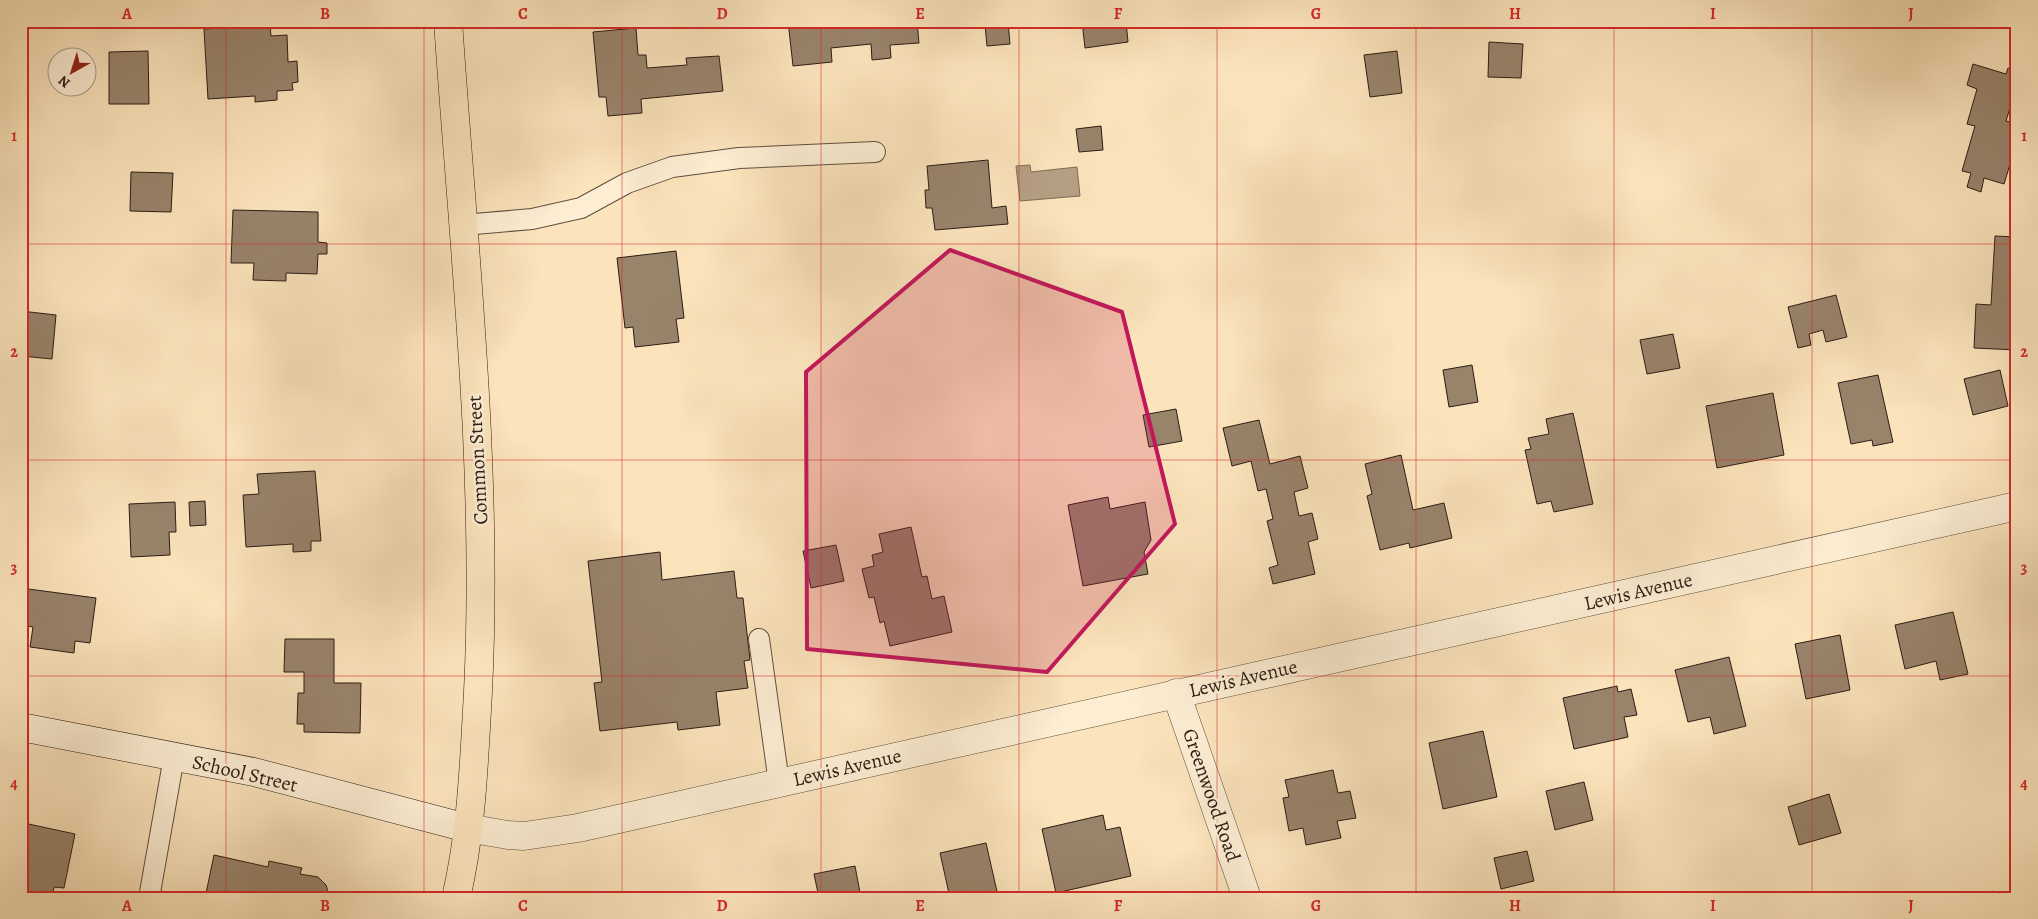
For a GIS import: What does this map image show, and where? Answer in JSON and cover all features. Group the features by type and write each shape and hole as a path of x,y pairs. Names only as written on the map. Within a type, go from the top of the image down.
{"main road":[{"name":"Common Street","path":"448,21 479,463 482,617 473,789 456,898"}],"street":[{"name":"Lewis Avenue","path":"467,828 524,836 578,828 2017,506"},
{"name":"Greenwood Road","path":"1176,693 1247,898"},
{"name":"School Street","path":"21,727 254,772 467,828"}],"lane":[{"path":"462,225 532,219 581,208 627,182 672,167 740,158 875,152"},
{"path":"759,638 779,783"},
{"path":"149,898 174,757"}],"highlighted area":[{"path":"950,250 1122,312 1175,524 1047,672 807,649 806,372"}],"shaded area":[{"path":"1030,165 1031,172 1077,167 1080,196 1020,201 1016,166"}],"building":[{"path":"788,21 917,21 919,43 890,45 891,58 872,60 871,44 831,48 832,62 793,66"},
{"path":"967,21 1018,21 1008,22 1010,44 987,46 985,25 967,27"},
{"path":"1082,21 1126,21 1128,42 1085,48"},
{"path":"270,25 271,36 287,35 288,62 297,61 298,82 292,83 293,90 277,91 277,100 255,102 255,96 208,99 204,29"},
{"path":"636,28 638,55 646,55 647,68 687,65 686,58 719,56 723,91 641,99 642,113 608,116 606,97 599,97 593,32"},
{"path":"1489,42 1523,44 1521,78 1488,77"},
{"path":"148,51 149,104 109,104 109,52"},
{"path":"1397,51 1402,93 1370,97 1364,55"},
{"path":"1973,64 2006,74 2008,68 2017,71 2017,100 2013,98 2006,121 2017,124 2017,141 2004,184 1984,178 1981,192 1967,187 1971,173 1962,171 1975,126 1967,124 1977,89 1967,85"},
{"path":"1101,126 1103,150 1079,152 1076,129"},
{"path":"988,160 992,208 1006,206 1008,224 935,230 932,208 926,208 925,190 929,190 927,166"},
{"path":"131,172 173,173 171,212 130,211"},
{"path":"233,210 318,212 318,242 327,243 327,254 318,254 317,274 286,273 286,281 253,280 254,263 231,263"},
{"path":"1995,236 2017,237 2017,350 1974,348 1976,304 1991,305"},
{"path":"676,251 684,318 676,319 679,342 635,347 633,327 625,328 617,258"},
{"path":"1836,295 1847,337 1826,342 1823,330 1809,334 1811,345 1798,348 1788,307"},
{"path":"21,311 56,315 52,359 21,356"},
{"path":"1673,334 1680,368 1647,374 1640,340"},
{"path":"1472,365 1478,402 1449,407 1443,370"},
{"path":"2000,370 2008,406 1973,415 1964,379"},
{"path":"1878,375 1893,442 1873,446 1872,440 1851,444 1838,383"},
{"path":"1773,393 1784,455 1717,468 1706,406"},
{"path":"1176,409 1182,441 1149,447 1143,415"},
{"path":"1573,413 1593,504 1554,512 1551,501 1537,504 1525,450 1531,449 1528,438 1549,434 1546,419"},
{"path":"1259,420 1270,464 1300,456 1308,488 1294,492 1299,516 1312,513 1318,539 1308,542 1315,574 1273,584 1269,568 1278,565 1267,521 1273,519 1266,489 1258,491 1251,461 1232,466 1223,428"},
{"path":"1401,455 1413,510 1444,503 1452,538 1410,548 1409,543 1380,550 1367,496 1372,494 1365,464"},
{"path":"315,471 321,541 311,541 311,551 293,552 293,544 246,547 243,495 259,494 257,474"},
{"path":"1108,497 1110,509 1145,502 1151,540 1144,552 1148,574 1083,586 1068,505"},
{"path":"205,501 206,525 190,526 189,502"},
{"path":"175,502 176,532 169,532 170,555 131,557 129,504"},
{"path":"911,527 922,577 927,576 932,599 944,596 952,632 890,646 884,621 880,623 874,597 869,598 862,569 874,566 872,555 883,552 879,534"},
{"path":"836,545 844,581 811,588 803,551"},
{"path":"660,552 662,580 734,571 737,598 743,598 750,660 744,661 748,688 716,692 720,725 678,730 677,722 600,731 594,683 602,682 588,561"},
{"path":"21,588 96,598 90,643 75,641 74,653 30,647 33,627 21,625"},
{"path":"1953,612 1968,674 1940,680 1936,661 1905,669 1895,625"},
{"path":"1840,635 1850,690 1806,699 1795,644"},
{"path":"285,639 334,639 334,683 361,683 360,733 304,732 304,724 297,724 298,693 304,693 304,672 284,672"},
{"path":"1729,657 1746,726 1714,734 1710,717 1688,722 1675,670"},
{"path":"1617,686 1618,692 1631,689 1637,715 1624,717 1628,737 1574,749 1563,698"},
{"path":"1483,731 1497,797 1443,809 1429,743"},
{"path":"1333,770 1338,793 1350,791 1356,818 1337,821 1341,838 1306,845 1303,828 1289,831 1283,798 1289,797 1285,780"},
{"path":"1584,782 1593,820 1555,830 1546,791"},
{"path":"1829,794 1841,833 1799,845 1788,807"},
{"path":"1103,815 1106,830 1120,827 1131,876 1056,893 1042,829"},
{"path":"24,823 75,834 64,888 54,887 52,898 21,898 21,837"},
{"path":"986,843 998,896 992,898 950,898 940,853"},
{"path":"1527,851 1534,881 1501,889 1494,858"},
{"path":"214,855 268,867 269,861 302,868 300,874 318,877 326,885 330,898 205,898"},
{"path":"855,866 861,898 819,898 814,874"},
{"path":"1993,891 1995,898 1978,898"},
{"path":"1184,894 1186,898 1173,898"}]}
